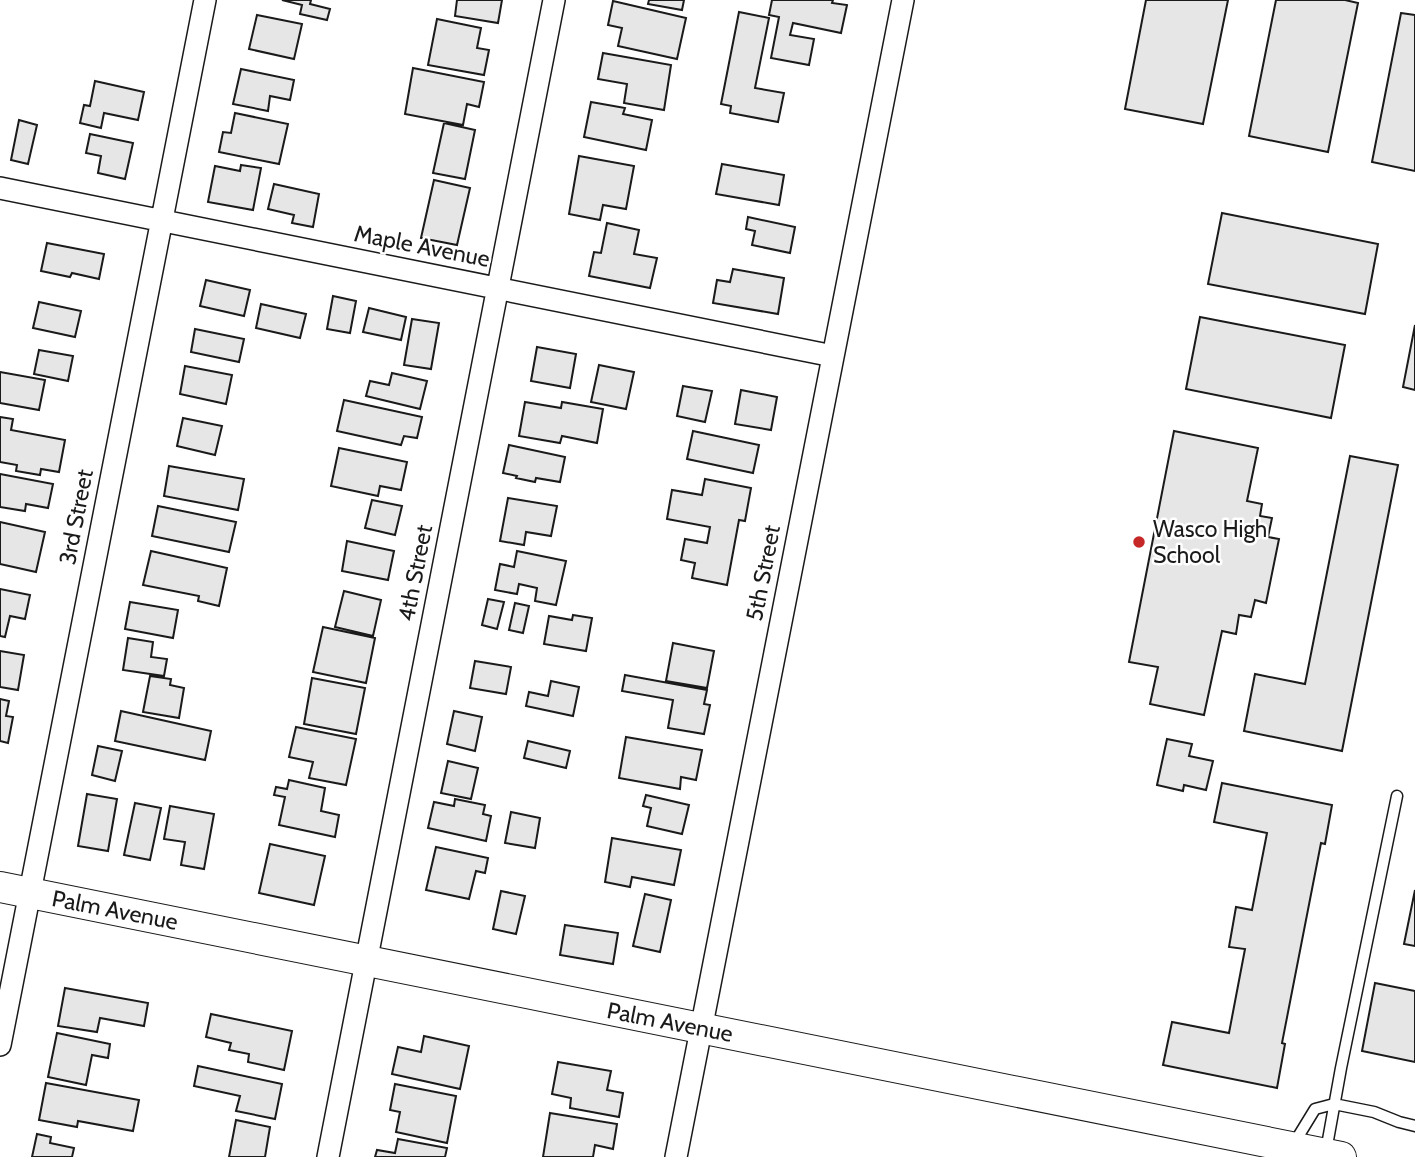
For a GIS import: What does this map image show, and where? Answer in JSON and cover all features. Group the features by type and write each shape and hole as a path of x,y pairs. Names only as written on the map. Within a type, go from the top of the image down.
{"main road":[{"name":"Palm Avenue","path":"0,887 1333,1155"}],"street":[{"name":"3rd Street","path":"0,1045 205,0"},
{"name":"4th Street","path":"328,1157 554,0"},
{"name":"5th Street","path":"676,1157 903,0"},
{"name":"Maple Avenue","path":"0,188 833,356"}],"lane":[{"path":"1333,1155 1334,1104 1397,796"},
{"path":"1291,1147 1315,1109 1334,1104 1374,1112 1415,1126"}],"building":[{"path":"282,0 311,0 310,4 330,9 327,20 300,14 302,5"},
{"path":"457,0 502,0 498,23 455,16"},
{"path":"649,0 684,0 682,10 648,4"},
{"path":"772,0 833,0 832,3 847,5 841,33 793,23 790,35 814,39 809,65 771,58 779,17 769,15"},
{"path":"1146,0 1228,0 1203,124 1125,109"},
{"path":"1276,0 1345,0 1358,3 1328,152 1249,136"},
{"path":"613,1 686,18 677,59 618,46 622,28 608,25"},
{"path":"739,12 769,18 755,88 784,93 778,122 730,113 731,106 721,104"},
{"path":"1401,13 1415,15 1415,171 1372,162"},
{"path":"257,15 302,24 294,59 249,49"},
{"path":"437,19 481,28 477,48 489,50 484,75 428,65"},
{"path":"603,53 671,65 664,110 624,103 627,84 598,79"},
{"path":"413,68 484,82 479,107 467,104 463,125 405,114"},
{"path":"241,69 294,80 290,100 270,96 268,111 233,104"},
{"path":"95,81 144,92 138,120 104,113 101,128 80,123 84,105 90,106"},
{"path":"591,102 625,108 623,114 652,120 646,150 584,137"},
{"path":"235,113 288,124 279,164 219,152 223,132 231,133"},
{"path":"19,120 37,125 28,164 11,160"},
{"path":"444,123 475,130 465,179 433,173"},
{"path":"90,134 133,143 125,179 98,173 101,156 86,153"},
{"path":"579,156 634,166 626,209 603,205 600,220 569,214"},
{"path":"722,164 784,175 779,205 716,194"},
{"path":"241,165 261,168 253,210 208,202 215,166 240,171"},
{"path":"434,180 470,188 457,245 421,238"},
{"path":"274,184 319,194 313,227 292,223 294,215 268,209"},
{"path":"1222,213 1378,244 1365,314 1208,284"},
{"path":"748,217 795,227 790,253 752,245 755,231 746,229"},
{"path":"607,223 639,230 634,254 657,258 650,288 589,276 594,252 601,253"},
{"path":"47,243 104,254 99,279 72,273 70,277 41,271"},
{"path":"733,269 784,278 778,314 713,303 717,280 730,282"},
{"path":"206,280 250,290 244,316 200,306"},
{"path":"333,296 356,301 350,333 327,329"},
{"path":"39,302 81,311 75,337 33,328"},
{"path":"261,304 306,314 300,338 256,328"},
{"path":"369,308 406,317 401,340 363,332"},
{"path":"1200,317 1345,345 1331,418 1186,389"},
{"path":"412,319 439,323 431,369 404,365"},
{"path":"1415,325 1415,390 1403,387"},
{"path":"195,329 244,339 239,362 191,352"},
{"path":"537,347 576,354 570,388 531,381"},
{"path":"39,350 73,356 68,381 34,374"},
{"path":"599,365 634,372 626,409 591,402"},
{"path":"185,366 232,375 226,404 180,394"},
{"path":"0,372 45,380 39,410 0,403"},
{"path":"392,373 427,381 420,409 366,396 370,381 389,385"},
{"path":"683,386 712,391 705,422 677,416"},
{"path":"741,390 777,397 771,430 735,424"},
{"path":"344,400 422,417 417,438 404,436 401,445 337,431"},
{"path":"525,402 561,408 562,402 603,409 597,443 562,436 560,443 519,436"},
{"path":"0,417 13,419 11,430 65,440 59,472 41,469 40,475 16,471 17,465 0,462"},
{"path":"183,418 222,426 215,455 177,446"},
{"path":"693,431 759,445 753,473 687,459"},
{"path":"1174,431 1258,448 1247,501 1262,504 1260,516 1272,518 1268,537 1279,539 1266,603 1255,600 1251,617 1239,615 1236,634 1222,631 1204,715 1150,704 1158,667 1129,662"},
{"path":"509,445 565,457 560,482 536,478 535,482 503,473"},
{"path":"339,448 407,462 401,490 380,486 378,496 331,486"},
{"path":"1350,456 1398,465 1342,751 1244,731 1255,674 1305,684"},
{"path":"169,466 244,479 238,510 164,496"},
{"path":"0,474 53,484 48,508 26,504 25,511 0,507"},
{"path":"705,479 751,488 745,521 739,520 727,585 692,578 695,563 681,560 685,539 707,543 710,527 667,519 672,490 702,495"},
{"path":"508,498 557,506 551,536 526,532 524,545 500,541"},
{"path":"372,500 402,506 395,535 365,528"},
{"path":"158,506 236,522 229,552 152,536"},
{"path":"0,522 45,532 36,572 0,564"},
{"path":"347,541 394,551 388,580 342,571"},
{"path":"151,551 227,568 219,606 198,601 199,596 143,585"},
{"path":"517,551 566,561 556,605 535,601 537,588 519,584 517,594 495,590 500,564 514,567"},
{"path":"0,589 30,595 25,619 10,616 5,637 0,636"},
{"path":"344,591 381,600 373,636 335,627"},
{"path":"488,599 504,602 497,629 482,625"},
{"path":"130,602 178,610 173,638 125,629"},
{"path":"515,603 529,606 523,633 509,630"},
{"path":"573,615 592,618 586,651 544,644 549,616 572,620"},
{"path":"323,627 375,638 366,683 313,672"},
{"path":"128,638 153,642 151,657 167,659 164,676 123,670"},
{"path":"673,643 714,651 707,688 666,681"},
{"path":"0,651 24,655 18,690 0,687"},
{"path":"475,661 511,667 506,694 470,688"},
{"path":"625,675 707,690 704,704 710,705 704,734 668,728 673,700 622,691"},
{"path":"150,676 171,679 170,685 184,688 179,718 143,712"},
{"path":"312,678 365,688 356,734 304,724"},
{"path":"551,681 579,687 573,716 526,706 529,692 548,696"},
{"path":"0,699 9,701 6,716 13,717 8,743 0,741"},
{"path":"121,711 211,731 205,760 115,741"},
{"path":"454,711 482,717 475,751 447,744"},
{"path":"296,727 356,739 346,785 309,778 313,762 289,757"},
{"path":"626,737 702,750 696,780 681,777 680,789 619,778"},
{"path":"1167,739 1192,744 1189,756 1213,761 1206,790 1184,785 1183,791 1157,785"},
{"path":"528,741 570,751 566,768 524,758"},
{"path":"98,746 122,751 115,781 92,775"},
{"path":"448,761 478,768 471,799 441,793"},
{"path":"289,780 325,788 321,811 339,815 335,837 279,825 285,797 274,795 276,787 287,789"},
{"path":"1222,783 1332,805 1325,844 1321,843 1282,1043 1285,1044 1277,1088 1163,1065 1172,1022 1229,1033 1245,949 1229,947 1236,907 1252,910 1267,833 1214,822"},
{"path":"87,794 117,799 108,851 78,846"},
{"path":"646,795 689,805 682,834 647,826 651,808 643,806"},
{"path":"455,799 485,805 483,814 491,816 486,841 428,828 434,802 454,806"},
{"path":"135,803 161,808 150,860 124,855"},
{"path":"170,806 214,814 204,869 181,865 185,842 164,839"},
{"path":"511,812 540,818 535,848 505,843"},
{"path":"612,838 681,850 674,885 632,877 630,887 605,882"},
{"path":"270,844 325,856 314,905 259,893"},
{"path":"436,847 488,858 485,873 476,871 469,899 426,890"},
{"path":"1415,890 1415,946 1404,944"},
{"path":"501,891 525,896 516,934 493,929"},
{"path":"645,894 671,900 660,952 633,946"},
{"path":"565,925 618,933 613,964 560,955"},
{"path":"1375,983 1415,991 1415,1062 1362,1051"},
{"path":"65,988 148,1003 144,1026 100,1018 97,1032 58,1026"},
{"path":"211,1014 292,1031 284,1070 248,1062 249,1054 229,1050 231,1043 206,1037"},
{"path":"57,1033 110,1044 108,1058 92,1055 86,1085 48,1077"},
{"path":"424,1036 469,1046 460,1089 392,1074 398,1047 421,1052"},
{"path":"558,1062 611,1071 607,1090 623,1093 619,1117 570,1108 571,1098 552,1094"},
{"path":"198,1066 282,1084 275,1119 236,1111 240,1096 194,1086"},
{"path":"46,1083 139,1100 133,1131 78,1121 77,1127 39,1120"},
{"path":"395,1084 456,1096 447,1143 396,1132 400,1112 390,1110"},
{"path":"550,1113 617,1124 613,1149 595,1145 593,1157 543,1157"},
{"path":"236,1120 270,1127 265,1157 229,1157"},
{"path":"37,1134 51,1137 50,1143 74,1148 72,1157 32,1157"},
{"path":"398,1139 447,1148 445,1157 375,1157 377,1150 395,1153"}],"place":[{"name":"Wasco High School","path":"1139,542"}]}
